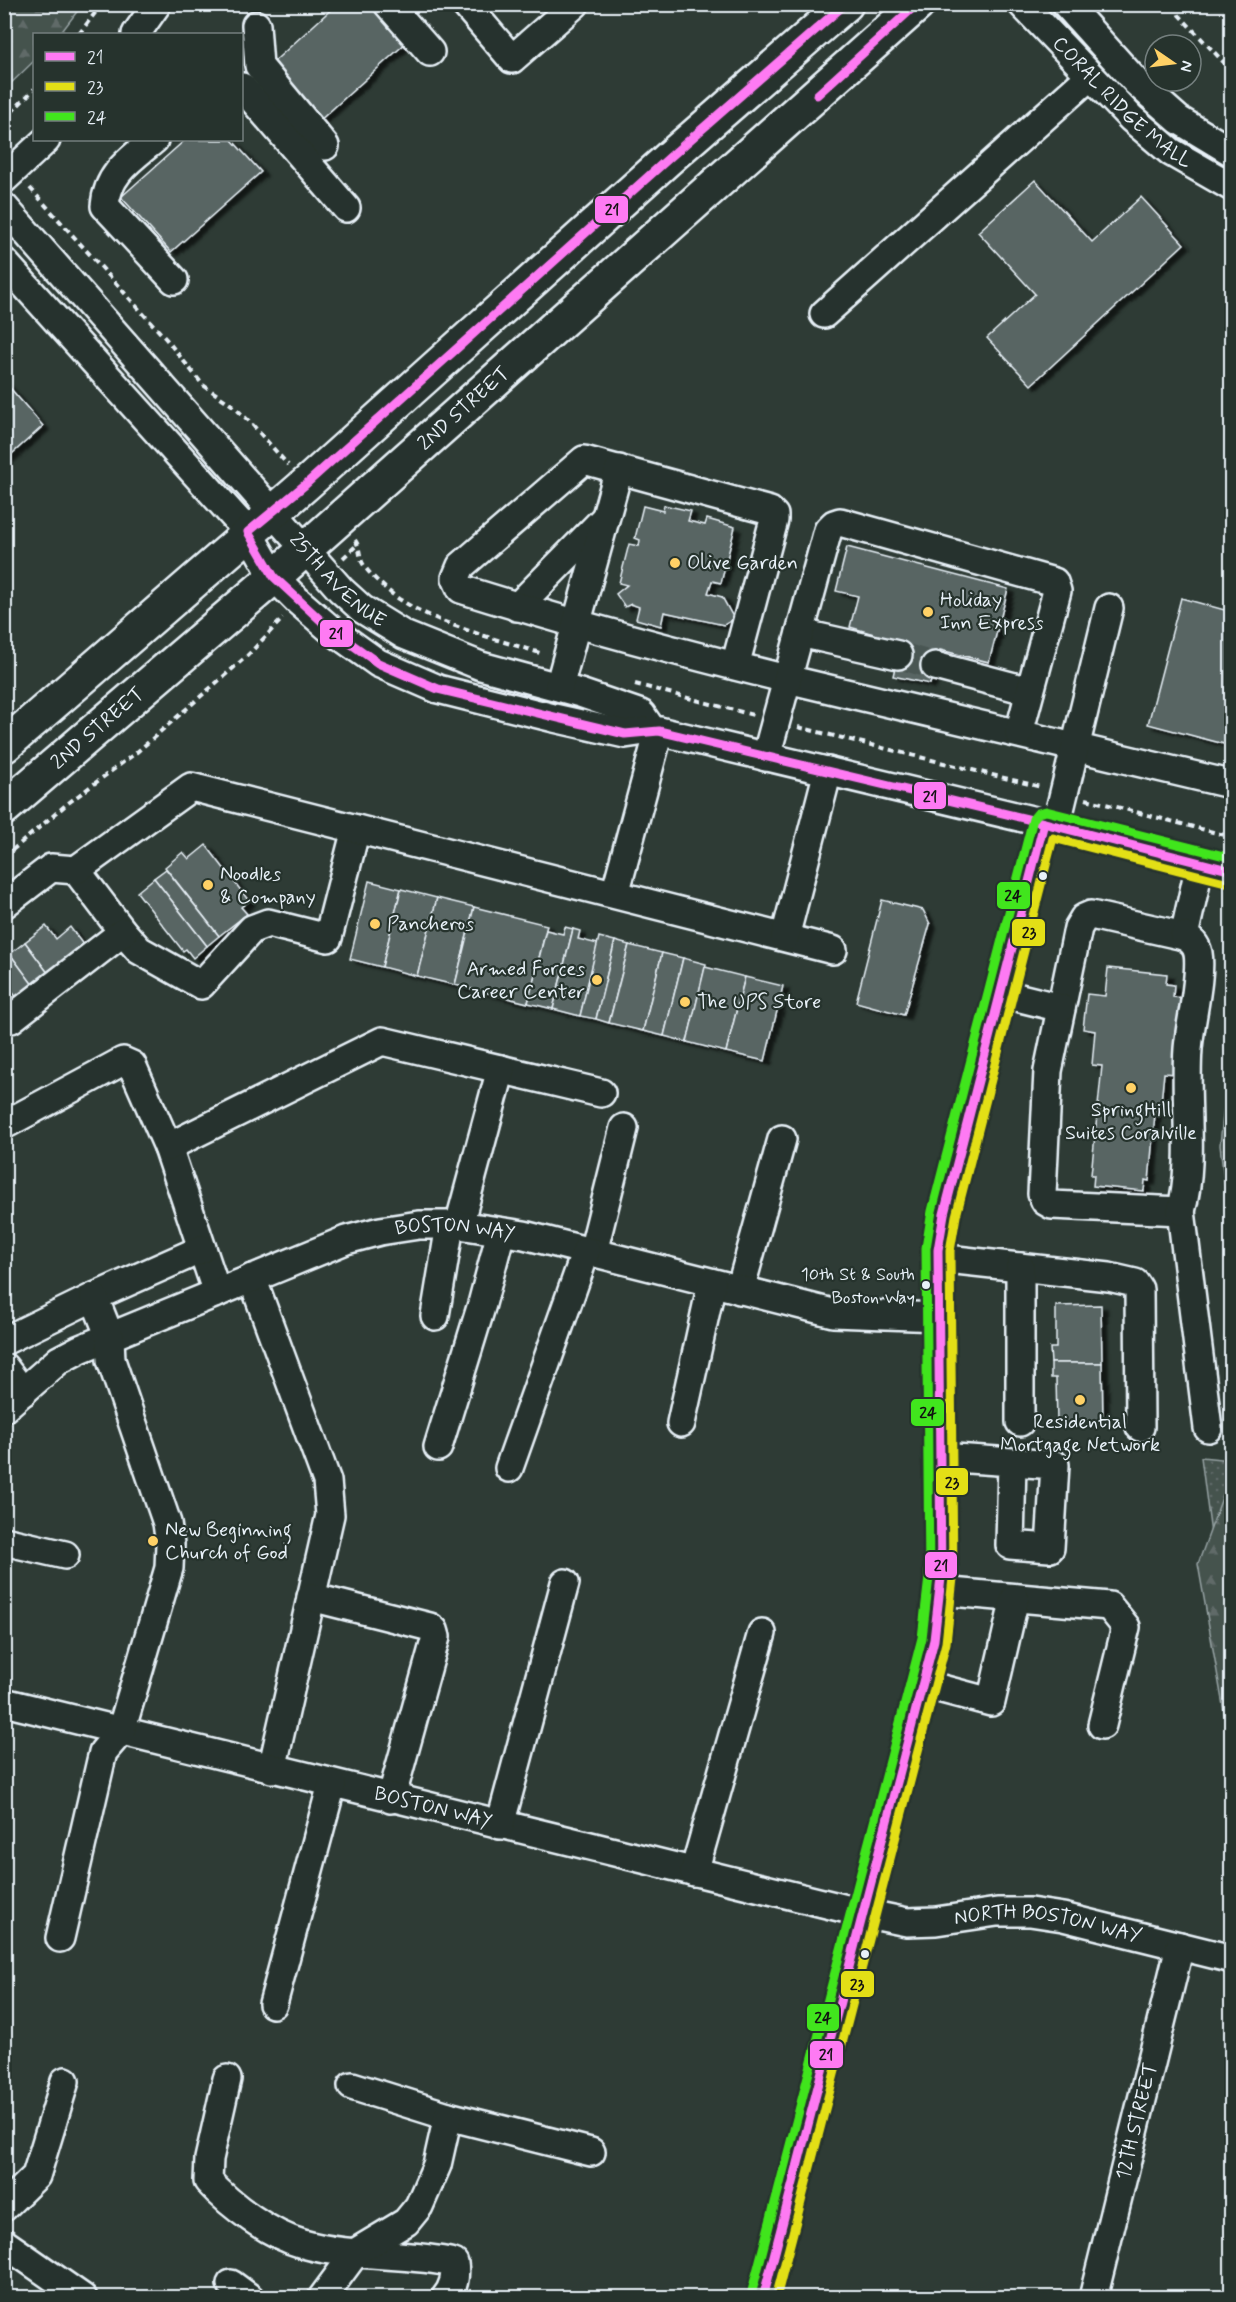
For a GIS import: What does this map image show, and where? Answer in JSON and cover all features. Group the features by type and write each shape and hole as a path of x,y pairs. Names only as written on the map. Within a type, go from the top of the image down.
{"main road":[{"path":"4,746 846,4"},
{"name":"2ND STREET","path":"4,808 274,577 918,4"}],"street":[{"path":"388,4 430,52"},
{"path":"465,4 512,59 575,4"},
{"name":"CORAL RIDGE MALL","path":"1022,4 1131,118 1171,152 1232,187"},
{"name":"CORAL RIDGE MALL","path":"1066,4 1144,90 1179,120 1232,152"},
{"path":"256,25 259,66 325,146"},
{"path":"824,314 1089,76"},
{"path":"243,88 346,208"},
{"path":"4,179 45,141"},
{"path":"153,141 117,172 106,192 105,206 174,280"},
{"name":"25TH AVENUE","path":"4,207 327,573 362,609 404,635 481,666 559,687 641,714 656,731"},
{"name":"25TH AVENUE","path":"4,262 248,532 274,577 298,602 329,628 378,663 438,688 625,734 656,731 1050,824 1232,871"},
{"path":"735,666 774,515 770,511 584,460 461,566 456,578 461,589 576,625 787,680 1230,784"},
{"path":"559,687 619,469"},
{"path":"517,607 605,519"},
{"path":"766,757 828,530 840,522 1054,582 1057,591 1019,733"},
{"path":"763,2298 934,1640 940,1591 939,1258 944,1214 1000,993 1075,746 1109,608"},
{"path":"800,633 898,655"},
{"path":"935,666 1030,691"},
{"path":"615,894 656,731"},
{"path":"784,938 828,771"},
{"path":"4,904 51,868 76,870 191,787 832,950"},
{"path":"76,870 123,932 140,950 201,985 252,929 268,923 328,938 356,829"},
{"path":"1184,936 1200,864"},
{"path":"1181,1211 1052,1205 1045,1201 1042,1194 1048,1071 1078,928 1084,918 1091,915 1184,936 1194,943 1198,953 1198,972 1188,1051 1186,1186 1181,1211 1208,1428"},
{"path":"4,1015 11,1019 123,932"},
{"path":"1000,993 1061,1008"},
{"path":"168,1147 382,1041 601,1093"},
{"path":"4,1125 123,1061 132,1065 168,1147 217,1293"},
{"path":"435,1316 455,1225 501,1069"},
{"path":"509,1468 589,1252 624,1128"},
{"path":"740,1290 782,1138"},
{"name":"BOSTON WAY","path":"14,1400 59,1360 110,1337 357,1237 419,1225 455,1225 524,1235 833,1313 939,1317"},
{"path":"438,1447 482,1304 501,1232"},
{"path":"4,1341 94,1297 202,1249"},
{"path":"939,1258 1109,1277 1135,1283 1139,1289 1140,1428"},
{"path":"1020,1267 1020,1422"},
{"path":"252,1278 327,1481 330,1515 272,1769"},
{"path":"681,1423 712,1283"},
{"path":"60,1938 103,1752 121,1731 166,1579 170,1544 167,1523 111,1360 110,1337 94,1297"},
{"path":"4,1367 14,1400"},
{"path":"940,1457 1012,1462"},
{"path":"4,1541 65,1555"},
{"path":"500,1825 565,1583"},
{"path":"940,1591 1109,1606 1126,1627 1102,1725"},
{"path":"312,1597 430,1627 434,1630 435,1637 391,1799"},
{"path":"923,1684 991,1702 1015,1598"},
{"path":"694,1872 762,1633"},
{"name":"BOSTON WAY","path":"4,1702 391,1799 863,1913"},
{"path":"273,2004 332,1784"},
{"name":"NORTH BOSTON WAY","path":"863,1913 907,1922 936,1921 997,1912 1030,1912 1063,1917 1232,1959"},
{"name":"12TH STREET","path":"1093,2298 1180,1946"},
{"path":"227,2079 209,2159 208,2181 221,2196 264,2226 303,2244 454,2263 456,2276 452,2290 445,2298"},
{"path":"4,2207 36,2175 65,2080"},
{"path":"352,2086 448,2116 591,2152"},
{"path":"322,2298 356,2252 406,2222 419,2206 437,2165 448,2116"},
{"path":"4,2243 83,2298"}],"path":[{"path":"4,11 11,4"},
{"path":"80,33 102,4"},
{"path":"1176,4 1179,15 1232,71"},
{"path":"4,120 33,90"},
{"path":"327,573 358,544"},
{"path":"4,857 67,804 146,745 247,656 298,602"}],"green space":[{"path":"5,4 82,5 61,33 33,33 33,62 5,89"},
{"path":"1231,1037 1231,1241 1220,1145"},
{"path":"1201,1457 1231,1460 1231,1688"},
{"path":"1231,1473 1231,1751 1198,1564"}],"building":[{"path":"337,4 375,4 408,41 318,122 268,67"},
{"path":"184,141 233,141 261,172 171,252 121,197"},
{"path":"1035,180 1092,242 1141,197 1184,244 1031,385 987,338 1035,294 978,232"},
{"path":"4,381 43,426 4,461"},
{"name":"Olive Garden","path":"664,505 691,511 688,521 705,525 707,519 735,527 721,583 712,581 708,593 722,597 734,619 724,625 664,612 661,626 636,619 639,607 631,604 625,607 616,594 627,585 619,583 629,544 639,546 640,540 635,538 643,506 663,511"},
{"name":"Holiday Inn Express","path":"847,547 1008,589 989,662 940,650 930,684 893,676 901,642 850,627 858,596 836,591"},
{"path":"1181,598 1232,612 1232,731 1228,745 1148,724"},
{"name":"Noodles & Company","path":"206,845 249,901 241,907 247,914 219,936 165,867 183,852 189,859"},
{"path":"166,869 219,936 207,946 154,878"},
{"path":"154,878 207,946 193,958 186,949 183,951 137,892"},
{"name":"Pancheros","path":"369,881 401,889 382,967 350,959"},
{"path":"401,889 437,898 417,976 382,967"},
{"path":"437,898 474,907 455,985 417,976"},
{"path":"882,900 923,910 930,924 904,1015 856,1002"},
{"path":"474,907 547,925 528,1003 455,985"},
{"path":"46,926 56,939 70,927 87,950 51,977 25,942"},
{"path":"565,927 573,929 553,1009 528,1003 546,930 563,934"},
{"path":"573,929 580,931 578,939 598,944 580,1016 553,1009"},
{"name":"Armed Forces Career Center","path":"599,937 615,941 596,1019 580,1016"},
{"path":"615,941 629,945 609,1023 596,1019"},
{"path":"25,942 51,977 36,989 10,954"},
{"path":"629,945 662,953 643,1031 609,1023"},
{"path":"662,953 683,958 664,1036 643,1031"},
{"path":"10,954 36,989 20,1002 4,981 4,958"},
{"name":"The UPS Store","path":"683,958 706,964 687,1042 664,1036"},
{"path":"705,967 745,977 726,1052 687,1042"},
{"name":"SpringHill Suites Coralville","path":"1108,968 1167,974 1166,984 1174,985 1173,997 1182,998 1175,1074 1164,1073 1161,1103 1156,1103 1149,1181 1145,1180 1144,1191 1093,1186 1094,1175 1091,1175 1102,1066 1092,1065 1095,1031 1083,1029 1087,994 1105,996"},
{"path":"745,977 783,986 765,1061 726,1052"},
{"path":"1101,1305 1102,1363 1051,1363 1050,1348 1056,1348 1056,1306"},
{"name":"Residential Mortgage Network","path":"1051,1363 1102,1363 1103,1421 1057,1422 1056,1378 1051,1378"}],"tunnel":[{"path":"898,655 935,666"}],"transit line":[{"name":"21","path":"845,4 669,158 306,484 248,532 274,577 329,628 378,663 438,689 625,734 659,731 1044,823 1232,871"},
{"name":"21","path":"817,95 917,4"},
{"name":"24","path":"751,2295 922,1638 929,1577 926,1248 932,1211 1033,819 1038,813 1046,811 1232,858"},
{"name":"21","path":"763,2298 934,1640 941,1578 938,1250 944,1214 1044,823"},
{"name":"23","path":"776,2298 946,1643 953,1578 950,1251 956,1216 1053,838 1229,883"}],"place":[{"name":"Olive Garden","path":"675,563"},
{"name":"Holiday Inn Express","path":"928,612"},
{"name":"Noodles & Company","path":"208,885"},
{"name":"Pancheros","path":"375,924"},
{"name":"Armed Forces Career Center","path":"597,980"},
{"name":"The UPS Store","path":"685,1002"},
{"name":"SpringHill Suites Coralville","path":"1131,1088"},
{"name":"10th St & South Boston Way","path":"926,1285"},
{"name":"Residential Mortgage Network","path":"1080,1400"},
{"name":"New Beginning Church of God","path":"153,1541"}]}
